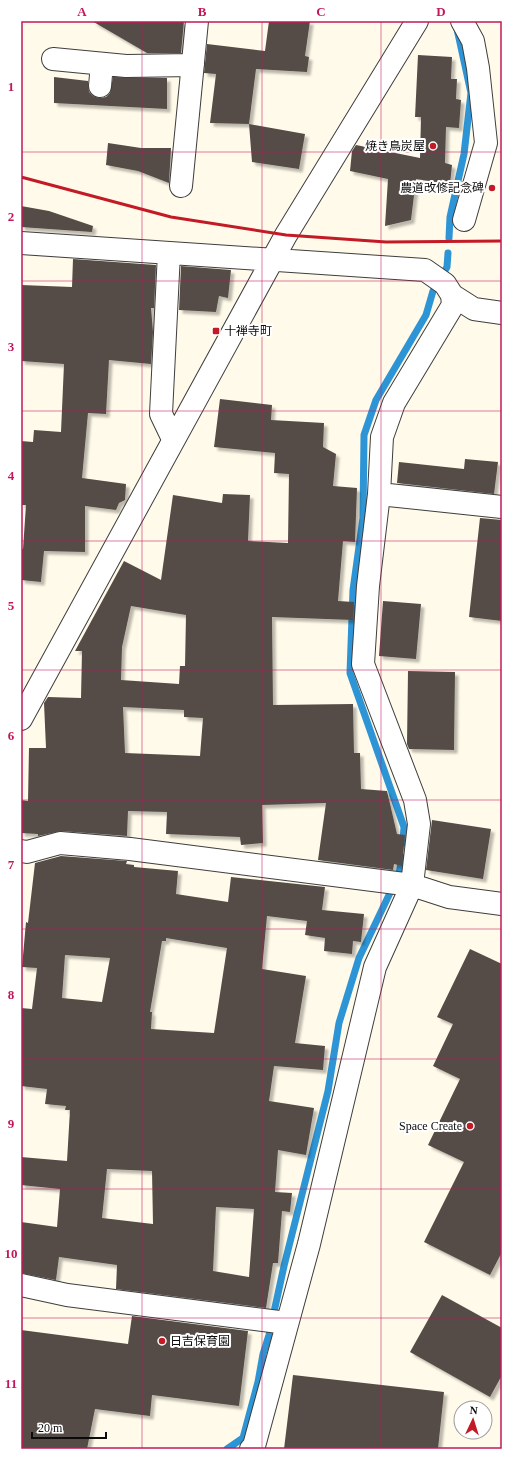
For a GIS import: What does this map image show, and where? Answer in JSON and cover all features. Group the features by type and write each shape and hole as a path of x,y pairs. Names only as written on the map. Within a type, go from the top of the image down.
{"street":[{"path":"181,186 197,21"},
{"path":"22,717 286,235 417,21"},
{"path":"462,21 473,41 494,144 464,220"},
{"path":"53,59 126,66 193,65"},
{"path":"100,86 102,64"},
{"path":"21,243 425,270 474,309 502,313"},
{"path":"169,253 161,414 174,439"},
{"path":"251,1449 254,1446 309,1244 376,967 412,885 419,824 416,800 363,664 368,586 379,494 382,437 394,403 453,305 449,290"},
{"path":"379,494 502,507"},
{"path":"21,851 27,852 60,843 122,848 412,885 449,897 502,904"},
{"path":"21,1285 67,1295 287,1324"}],"building":[{"path":"92,21 184,21 181,53 147,53"},
{"path":"269,21 310,21 305,56 309,57 307,72 256,69 249,124 210,123 216,74 204,73 207,44 265,51"},
{"path":"418,55 452,57 451,79 457,79 456,99 461,100 459,128 446,127 445,163 452,165 450,184 416,179 411,220 385,226 388,179 350,171 352,151 356,145 420,158 421,117 415,117"},
{"path":"54,77 88,81 89,92 93,96 99,98 106,97 110,93 113,77 167,78 167,109 54,103"},
{"path":"249,124 305,134 299,169 252,162"},
{"path":"108,143 141,148 171,148 169,183 138,171 106,165"},
{"path":"21,206 49,211 93,226 92,232 21,227"},
{"path":"73,259 156,265 154,308 151,308 153,332 151,364 109,360 106,414 88,413 82,478 126,484 125,500 119,503 116,510 85,506 85,552 44,551 41,582 21,580 21,549 23,549 26,505 21,505 21,441 33,442 34,430 61,432 64,364 21,361 21,285 72,287"},
{"path":"181,266 231,270 228,298 219,296 216,312 179,310"},
{"path":"220,399 272,405 271,420 324,423 323,447 336,454 333,486 357,488 355,542 343,541 338,601 354,602 353,620 272,617 273,705 353,704 354,753 360,753 361,789 387,791 397,834 405,835 402,866 394,864 393,870 318,860 326,803 262,805 263,843 241,845 240,837 166,834 167,812 128,811 127,836 61,831 38,836 38,834 21,833 21,800 28,801 29,748 46,748 44,703 48,697 81,698 82,651 75,651 124,561 161,580 173,495 222,503 223,494 250,495 248,541 288,543 289,474 274,473 275,453 214,447","holes":["131,606 186,615 185,666 180,666 179,684 121,680 122,647","123,707 184,710 184,717 203,718 200,756 125,753"]},
{"path":"465,459 498,462 494,494 397,483 399,462 464,469"},
{"path":"480,518 502,520 502,621 469,617"},
{"path":"383,601 421,604 416,659 379,656"},
{"path":"408,671 455,672 454,750 409,749 407,744"},
{"path":"432,820 491,829 483,879 426,870"},
{"path":"61,856 127,861 126,864 134,865 134,867 178,871 176,894 228,902 231,877 325,887 322,910 364,914 361,942 353,941 352,954 324,951 325,938 305,935 307,921 267,916 262,969 306,976 295,1043 325,1046 323,1070 274,1066 269,1101 314,1108 306,1155 278,1150 275,1192 292,1193 290,1212 282,1211 278,1263 273,1263 266,1308 116,1289 117,1265 59,1257 56,1280 21,1273 21,1222 57,1227 60,1189 21,1185 21,1157 67,1161 70,1110 65,1110 66,1106 45,1104 47,1089 21,1086 21,1008 32,1009 37,968 22,967 26,922 28,923 35,863","holes":["166,938 227,948 214,1033 151,1029 152,1012 150,1012 162,941 166,941","65,955 110,958 102,1002 62,998","107,1169 152,1171 153,1224 102,1218","216,1207 254,1209 249,1277 213,1271"]},
{"path":"470,949 502,964 502,1252 490,1275 424,1242 464,1162 428,1145 460,1079 433,1066 453,1024 437,1017"},
{"path":"442,1295 502,1328 502,1375 490,1397 410,1352"},
{"path":"132,1316 248,1331 239,1406 152,1395 150,1416 95,1409 87,1449 21,1449 21,1330 128,1344"},
{"path":"293,1375 444,1392 438,1449 284,1449"}],"waterway":[{"path":"449,238 450,217 464,154 471,93 457,29"},
{"path":"403,843 404,827 350,673 353,590 363,518 364,435 376,400 426,315 433,291 447,267 448,253"},
{"path":"227,1449 243,1438 258,1382 263,1354 269,1335 284,1266 328,1091 339,1023 359,958 399,874 402,857"}],"railway":[{"path":"21,177 171,217 286,235 386,242 502,241"}],"place":[{"name":"焼き鳥炭屋","path":"433,146"},
{"name":"農道改修記念碑","path":"492,188"},
{"name":"十禅寺町","path":"216,331"},
{"name":"Space Create","path":"470,1126"},
{"name":"日吉保育園","path":"162,1341"}]}
